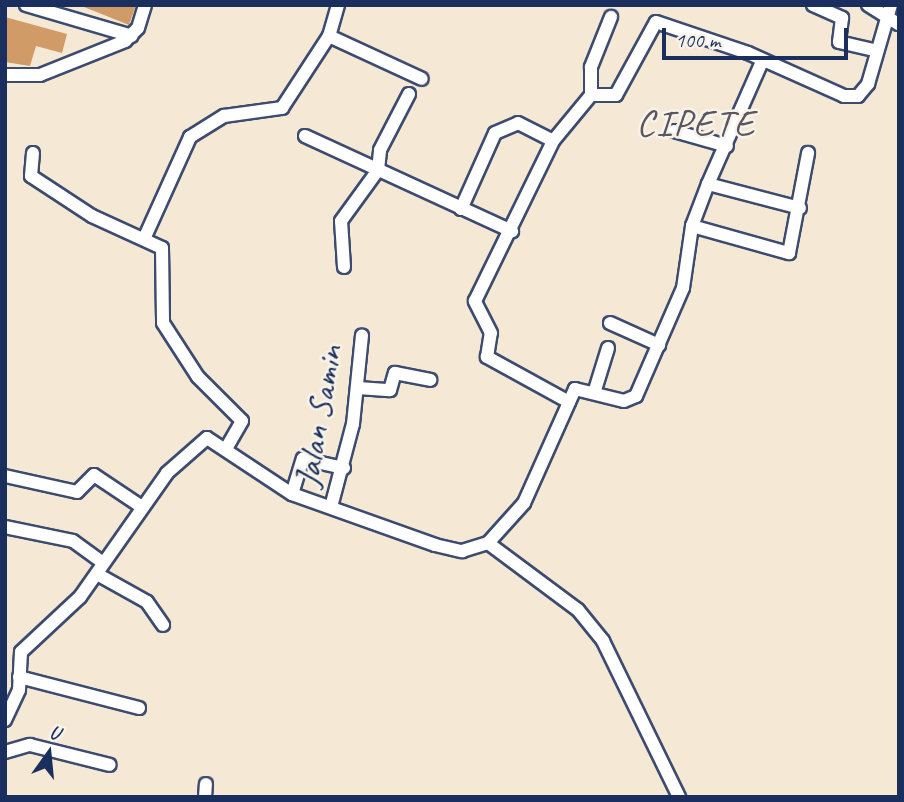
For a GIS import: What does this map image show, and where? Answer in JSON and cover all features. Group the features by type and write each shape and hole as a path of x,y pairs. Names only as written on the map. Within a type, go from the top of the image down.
{"street":[{"path":"26,5 132,36"},
{"path":"5,75 40,75 132,36 145,5"},
{"path":"144,239 190,138 224,116 282,108 329,36 338,5"},
{"path":"813,5 842,18 839,43 877,51"},
{"path":"868,5 893,22"},
{"path":"591,95 616,94 656,22 748,53 761,64 852,97 864,92 877,51 893,22 891,5"},
{"path":"569,402 490,360 491,333 475,301 512,231 553,141 591,95 590,66 611,16"},
{"path":"329,36 422,79"},
{"path":"5,720 19,677 21,652 100,568 142,507 197,444 211,437 292,494 462,551 488,543 524,503 578,387 631,401 659,345 687,278 692,226 761,64"},
{"path":"344,267 341,221 378,170 380,150 410,94"},
{"path":"461,209 495,133 518,123 553,141"},
{"path":"674,131 727,146"},
{"path":"305,136 512,231"},
{"path":"33,153 31,176 92,216 144,239 163,251 158,305 163,323 198,377 242,421 227,447"},
{"path":"692,226 789,253 800,208 808,153"},
{"path":"708,184 800,208"},
{"path":"610,323 659,345"},
{"name":"Jalan Samin","path":"331,507 344,468 358,388 353,383 362,335"},
{"path":"595,390 608,348"},
{"path":"358,388 390,390 395,373 430,380"},
{"path":"292,494 303,459 344,468"},
{"path":"5,476 77,492 94,475 142,507"},
{"path":"5,527 73,541 100,568 147,602 163,625"},
{"path":"488,543 578,610 603,641 680,797"},
{"path":"19,677 139,708"},
{"path":"5,752 30,745 110,765"}],"building":[{"path":"79,5 136,5 129,25"},
{"path":"5,17 67,34 62,53 36,46 30,66 5,62"}],"district":[{"name":"CIPETE","path":"696,123"}]}
